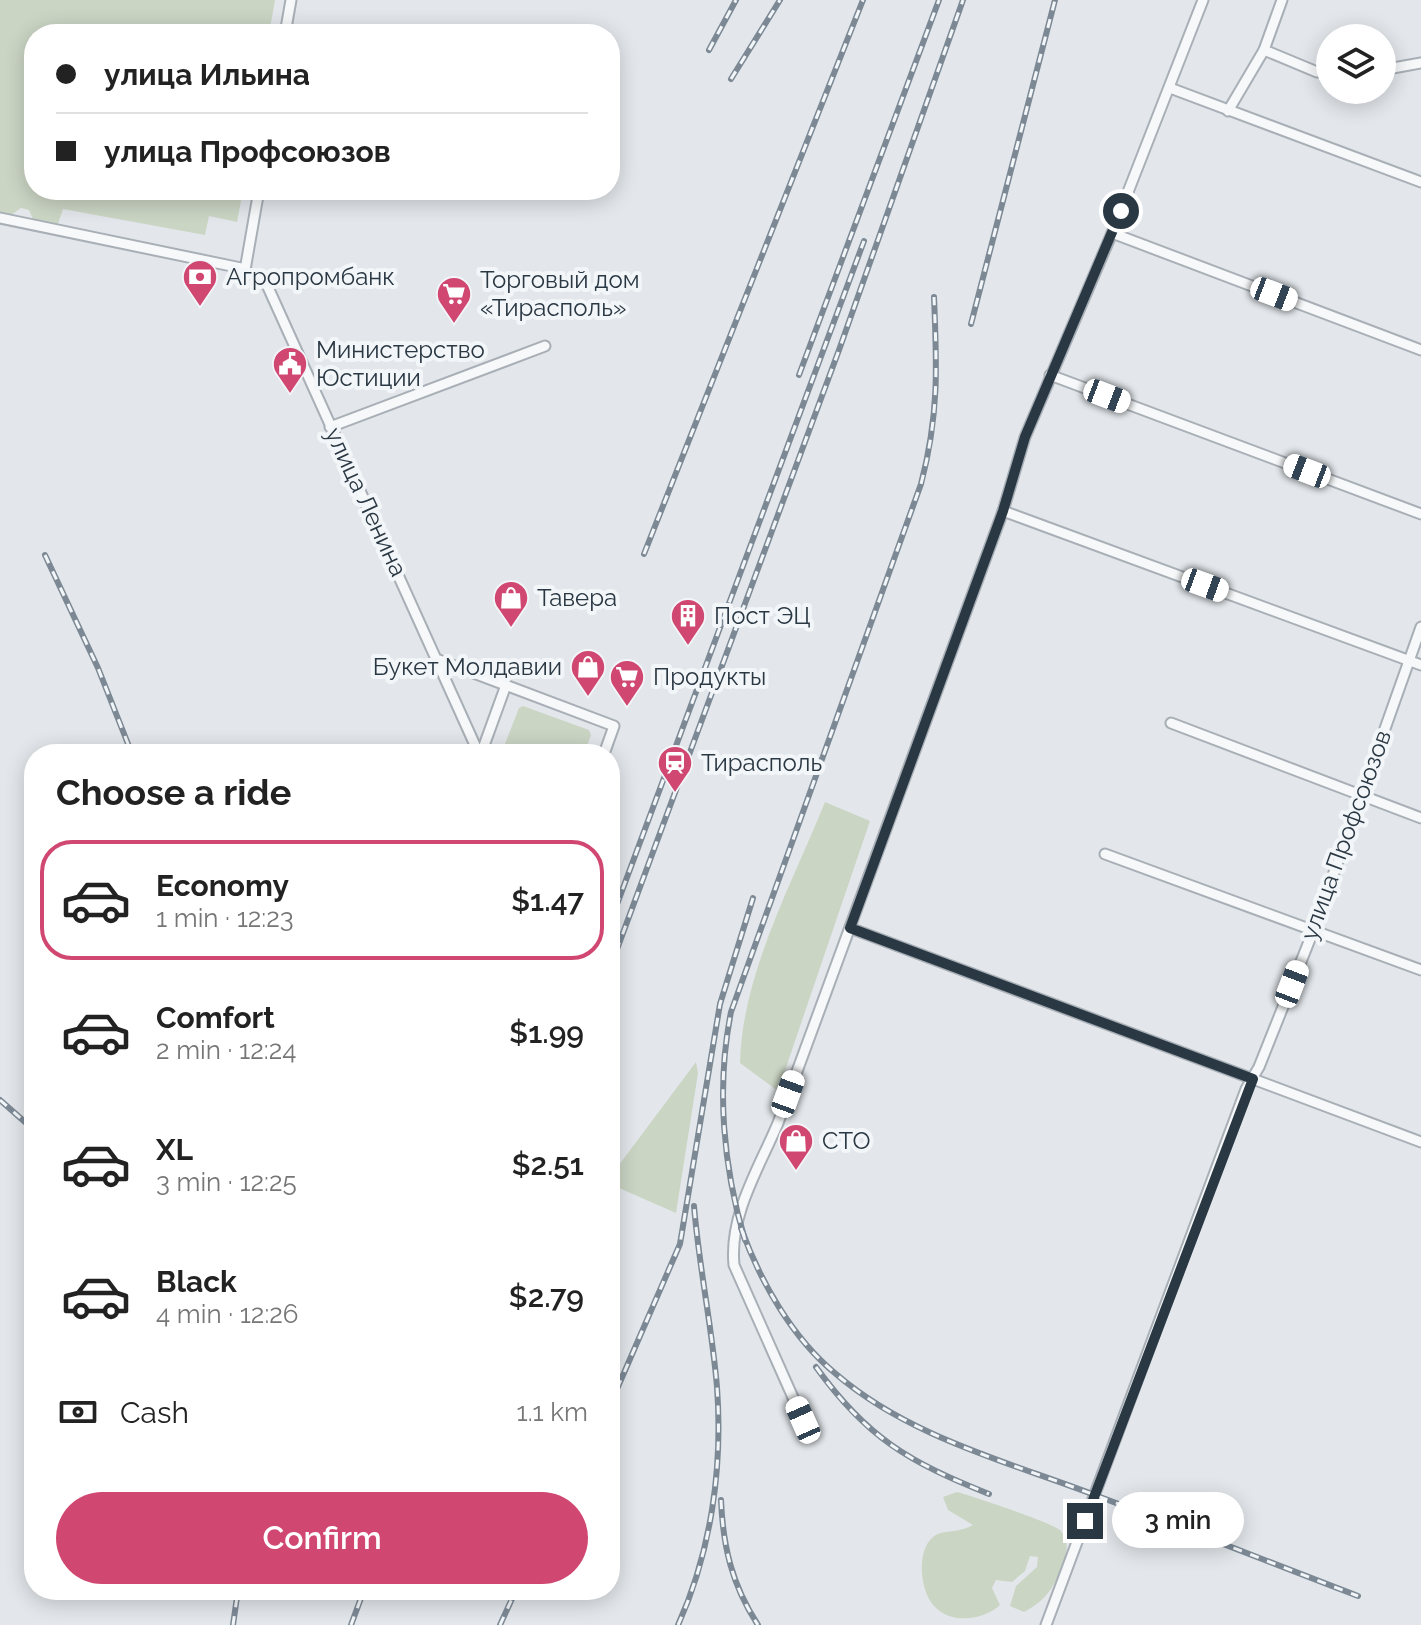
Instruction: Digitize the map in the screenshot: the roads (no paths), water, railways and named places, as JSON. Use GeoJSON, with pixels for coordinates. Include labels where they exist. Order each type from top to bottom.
{"type":"FeatureCollection","features":[{"type":"Feature","properties":{"kind":"street"},"geometry":{"type":"LineString","coordinates":[[287,24],[291,0]]}},
{"type":"Feature","properties":{"kind":"street"},"geometry":{"type":"LineString","coordinates":[[803,1420],[734,1265],[732,1246],[737,1218],[778,1123],[850,928],[1003,511],[1025,437],[1112,233],[1203,0]]}},
{"type":"Feature","properties":{"kind":"street"},"geometry":{"type":"LineString","coordinates":[[1228,111],[1264,50],[1282,0]]}},
{"type":"Feature","properties":{"kind":"street"},"geometry":{"type":"LineString","coordinates":[[1264,50],[1316,72]]}},
{"type":"Feature","properties":{"kind":"street"},"geometry":{"type":"LineString","coordinates":[[1396,67],[1421,63]]}},
{"type":"Feature","properties":{"kind":"street"},"geometry":{"type":"LineString","coordinates":[[1170,88],[1421,182]]}},
{"type":"Feature","properties":{"kind":"street"},"geometry":{"type":"LineString","coordinates":[[245,270],[257,200]]}},
{"type":"Feature","properties":{"kind":"street","name":"улица Ленина"},"geometry":{"type":"LineString","coordinates":[[0,218],[245,270],[267,285],[275,296],[330,427],[476,744]]}},
{"type":"Feature","properties":{"kind":"street"},"geometry":{"type":"LineString","coordinates":[[1112,233],[1421,350]]}},
{"type":"Feature","properties":{"kind":"street"},"geometry":{"type":"LineString","coordinates":[[330,427],[545,346]]}},
{"type":"Feature","properties":{"kind":"street"},"geometry":{"type":"LineString","coordinates":[[1050,375],[1421,514]]}},
{"type":"Feature","properties":{"kind":"street"},"geometry":{"type":"LineString","coordinates":[[1003,511],[1421,665]]}},
{"type":"Feature","properties":{"kind":"street","name":"улица Профсоюзов"},"geometry":{"type":"LineString","coordinates":[[1046,1625],[1253,1079],[1314,929],[1421,627]]}},
{"type":"Feature","properties":{"kind":"street"},"geometry":{"type":"LineString","coordinates":[[439,660],[614,726],[608,744]]}},
{"type":"Feature","properties":{"kind":"street"},"geometry":{"type":"LineString","coordinates":[[484,744],[506,685]]}},
{"type":"Feature","properties":{"kind":"street"},"geometry":{"type":"LineString","coordinates":[[1171,723],[1421,818]]}},
{"type":"Feature","properties":{"kind":"street"},"geometry":{"type":"LineString","coordinates":[[1105,854],[1421,970]]}},
{"type":"Feature","properties":{"kind":"street"},"geometry":{"type":"LineString","coordinates":[[850,928],[1421,1142]]}},
{"type":"Feature","properties":{"kind":"railway"},"geometry":{"type":"LineString","coordinates":[[709,50],[736,0]]}},
{"type":"Feature","properties":{"kind":"railway"},"geometry":{"type":"LineString","coordinates":[[731,79],[780,0]]}},
{"type":"Feature","properties":{"kind":"railway"},"geometry":{"type":"LineString","coordinates":[[644,554],[863,0]]}},
{"type":"Feature","properties":{"kind":"railway"},"geometry":{"type":"LineString","coordinates":[[799,375],[939,0]]}},
{"type":"Feature","properties":{"kind":"railway"},"geometry":{"type":"LineString","coordinates":[[620,941],[839,350],[963,0]]}},
{"type":"Feature","properties":{"kind":"railway"},"geometry":{"type":"LineString","coordinates":[[971,324],[1055,0]]}},
{"type":"Feature","properties":{"kind":"railway"},"geometry":{"type":"LineString","coordinates":[[620,896],[864,241]]}},
{"type":"Feature","properties":{"kind":"railway"},"geometry":{"type":"LineString","coordinates":[[745,1240],[731,1184],[724,1127],[724,1069],[731,1012],[921,484],[931,436],[935,391],[934,297]]}},
{"type":"Feature","properties":{"kind":"railway"},"geometry":{"type":"LineString","coordinates":[[45,555],[98,668],[128,744]]}},
{"type":"Feature","properties":{"kind":"railway"},"geometry":{"type":"LineString","coordinates":[[620,1382],[680,1244],[720,1004],[753,898]]}},
{"type":"Feature","properties":{"kind":"railway"},"geometry":{"type":"LineString","coordinates":[[0,1100],[24,1121]]}},
{"type":"Feature","properties":{"kind":"railway"},"geometry":{"type":"LineString","coordinates":[[678,1625],[706,1539],[718,1448],[715,1364],[694,1206]]}},
{"type":"Feature","properties":{"kind":"railway"},"geometry":{"type":"LineString","coordinates":[[741,1228],[768,1288],[805,1343],[836,1374],[894,1414],[958,1445],[1358,1596]]}},
{"type":"Feature","properties":{"kind":"railway"},"geometry":{"type":"LineString","coordinates":[[816,1367],[853,1412],[892,1445],[935,1471],[989,1494]]}},
{"type":"Feature","properties":{"kind":"railway"},"geometry":{"type":"LineString","coordinates":[[721,1500],[730,1565],[758,1625]]}},
{"type":"Feature","properties":{"kind":"railway"},"geometry":{"type":"LineString","coordinates":[[233,1625],[237,1600]]}},
{"type":"Feature","properties":{"kind":"railway"},"geometry":{"type":"LineString","coordinates":[[351,1625],[360,1600]]}},
{"type":"Feature","properties":{"kind":"railway"},"geometry":{"type":"LineString","coordinates":[[500,1625],[511,1600]]}},
{"type":"Feature","properties":{"kind":"place","name":"Агропромбанк"},"geometry":{"type":"Point","coordinates":[200,308]}},
{"type":"Feature","properties":{"kind":"place","name":"Торговый дом «Тирасполь»"},"geometry":{"type":"Point","coordinates":[454,325]}},
{"type":"Feature","properties":{"kind":"place","name":"Министерство Юстиции"},"geometry":{"type":"Point","coordinates":[290,395]}},
{"type":"Feature","properties":{"kind":"place","name":"Тавера"},"geometry":{"type":"Point","coordinates":[511,629]}},
{"type":"Feature","properties":{"kind":"place","name":"Пост ЭЦ"},"geometry":{"type":"Point","coordinates":[688,647]}},
{"type":"Feature","properties":{"kind":"place","name":"Букет Молдавии"},"geometry":{"type":"Point","coordinates":[588,698]}},
{"type":"Feature","properties":{"kind":"place","name":"Продукты"},"geometry":{"type":"Point","coordinates":[627,708]}},
{"type":"Feature","properties":{"kind":"place","name":"Тирасполь"},"geometry":{"type":"Point","coordinates":[675,794]}},
{"type":"Feature","properties":{"kind":"place","name":"СТО"},"geometry":{"type":"Point","coordinates":[796,1172]}}]}
